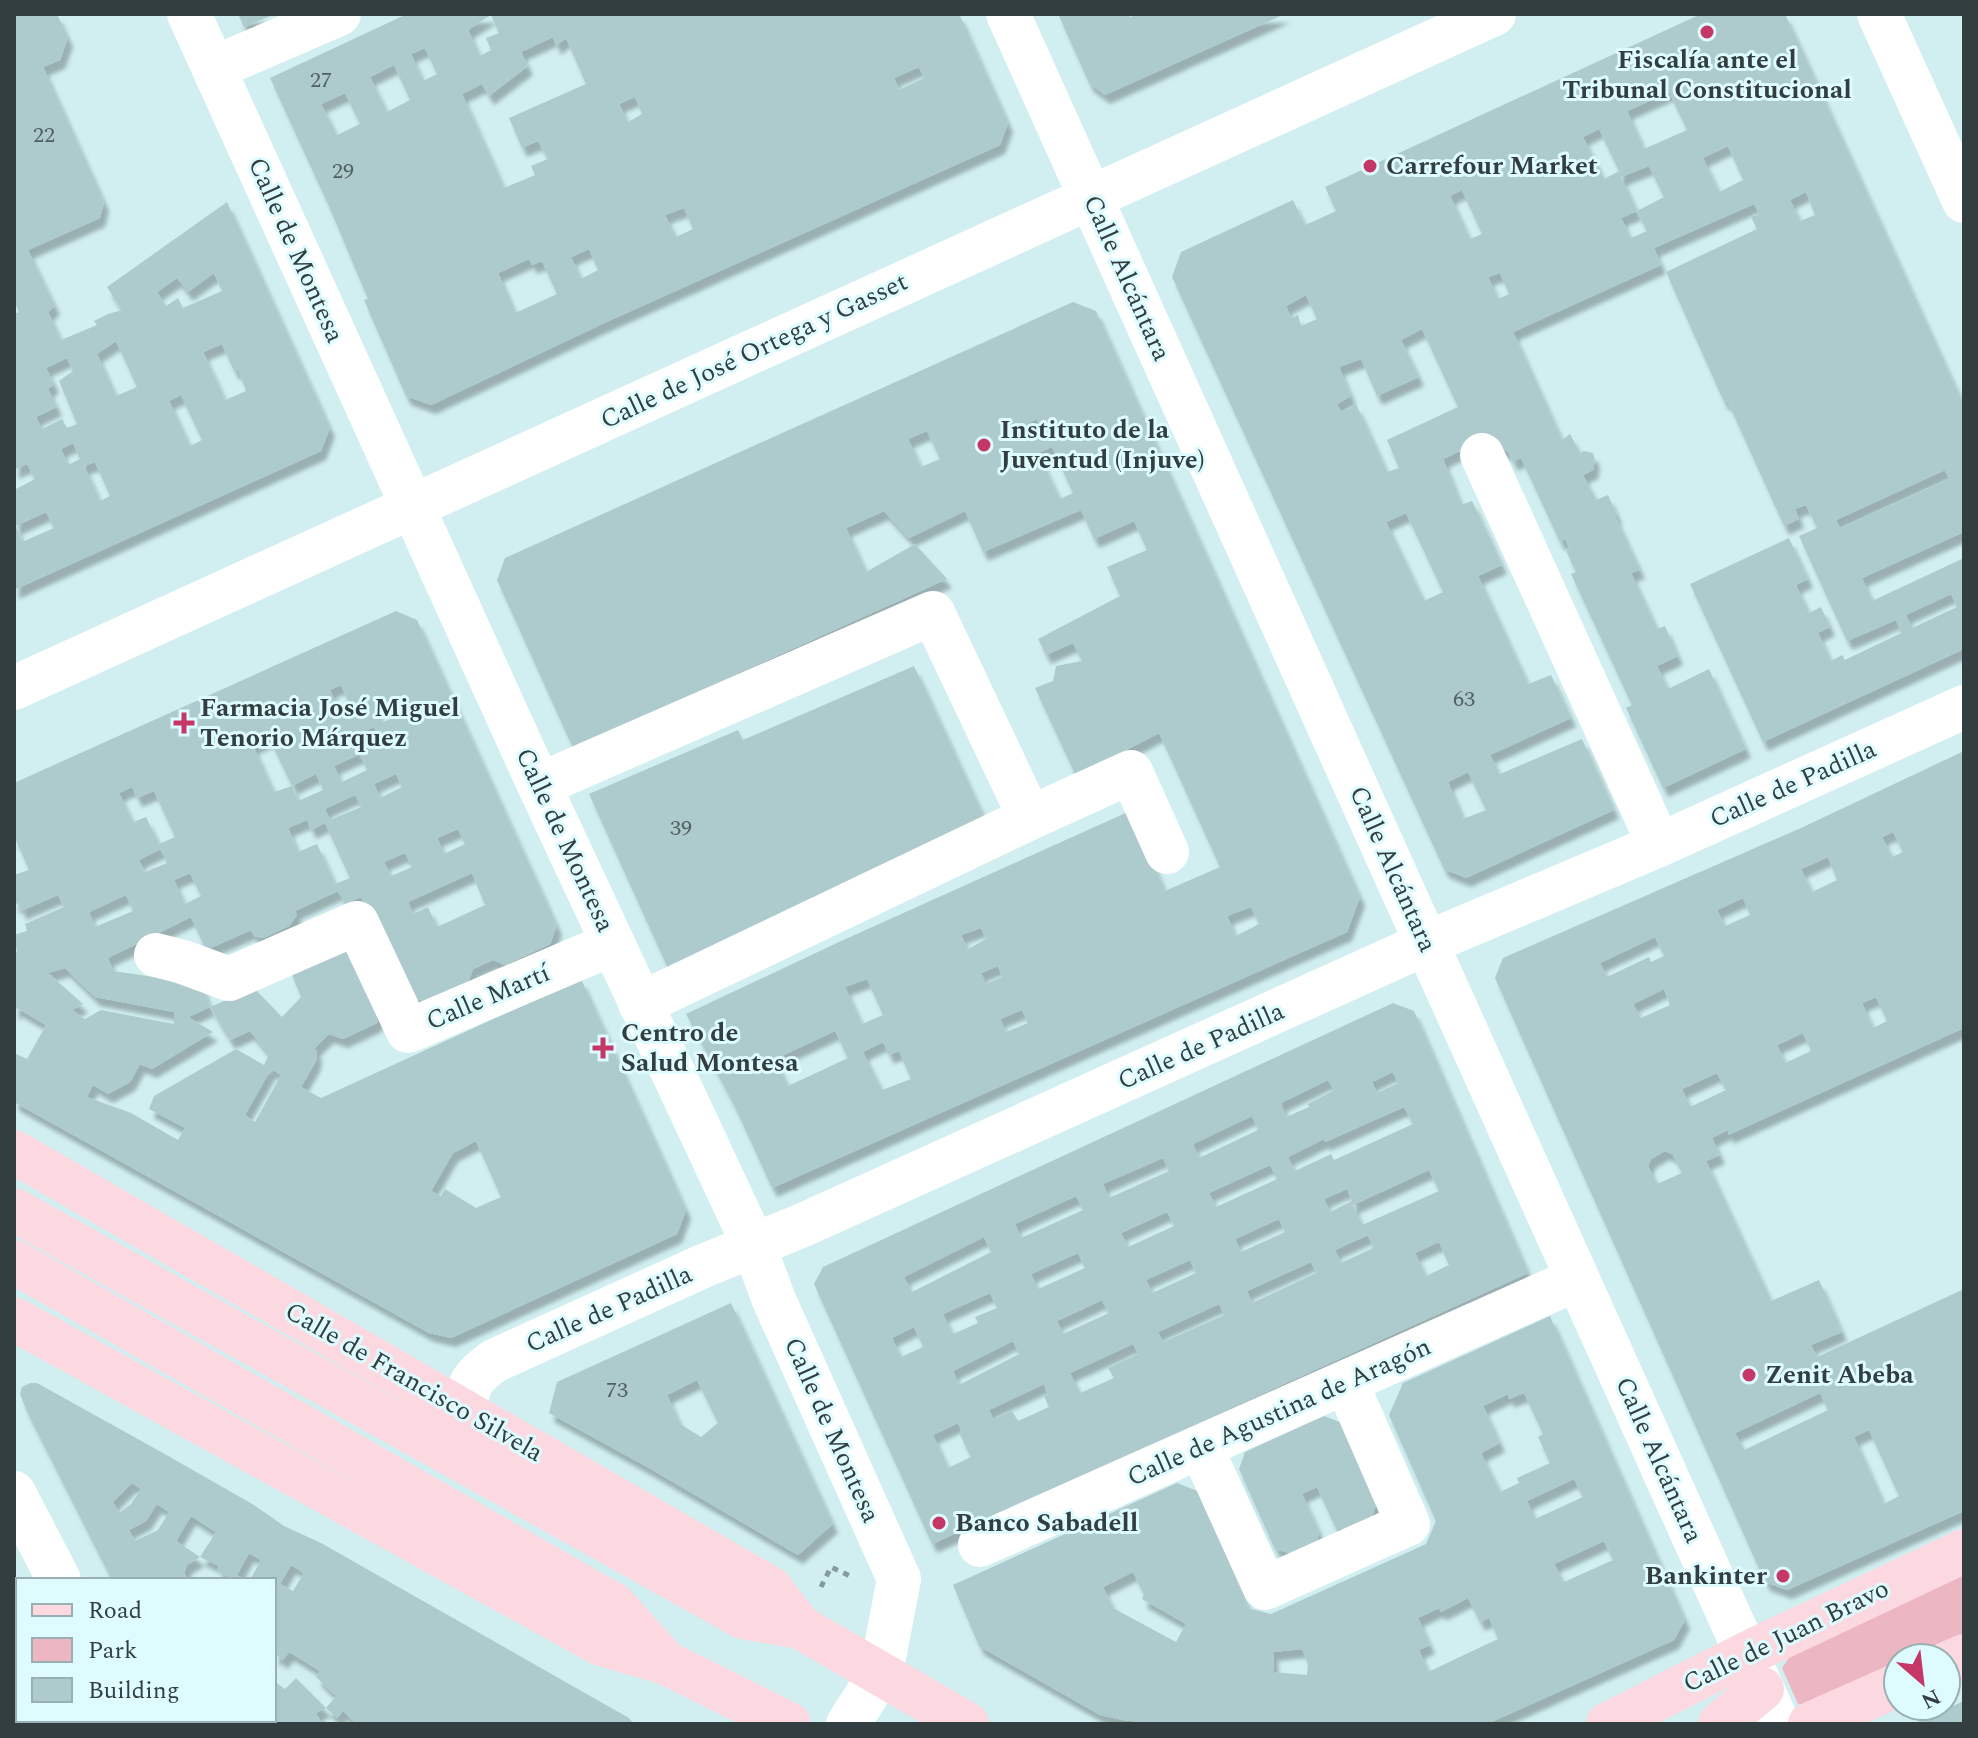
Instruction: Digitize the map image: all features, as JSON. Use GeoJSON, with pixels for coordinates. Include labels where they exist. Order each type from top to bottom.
{"type":"FeatureCollection","features":[{"type":"Feature","properties":{"kind":"main road","name":"Calle de Francisco Silvela"},"geometry":{"type":"LineString","coordinates":[[14,1152],[770,1588],[800,1627]]}},
{"type":"Feature","properties":{"kind":"main road","name":"Calle de Francisco Silvela"},"geometry":{"type":"LineString","coordinates":[[14,1210],[743,1617],[800,1627],[967,1724]]}},
{"type":"Feature","properties":{"kind":"main road"},"geometry":{"type":"LineString","coordinates":[[14,1262],[614,1605],[666,1663]]}},
{"type":"Feature","properties":{"kind":"main road"},"geometry":{"type":"LineString","coordinates":[[14,1319],[601,1644],[666,1663],[789,1724]]}},
{"type":"Feature","properties":{"kind":"main road","name":"Calle de Juan Bravo"},"geometry":{"type":"LineString","coordinates":[[1608,1724],[1762,1689],[1964,1551]]}},
{"type":"Feature","properties":{"kind":"main road"},"geometry":{"type":"LineString","coordinates":[[1720,1724],[1762,1689]]}},
{"type":"Feature","properties":{"kind":"main road"},"geometry":{"type":"LineString","coordinates":[[1810,1724],[1882,1692]]}},
{"type":"Feature","properties":{"kind":"street","name":"Calle de Montesa"},"geometry":{"type":"LineString","coordinates":[[189,14],[539,785],[754,1246],[774,1300],[899,1579],[881,1673]]}},
{"type":"Feature","properties":{"kind":"street"},"geometry":{"type":"LineString","coordinates":[[214,68],[339,14]]}},
{"type":"Feature","properties":{"kind":"street","name":"Calle Alcántara"},"geometry":{"type":"LineString","coordinates":[[1008,14],[1762,1689]]}},
{"type":"Feature","properties":{"kind":"street","name":"Calle de José Ortega y Gasset"},"geometry":{"type":"LineString","coordinates":[[14,688],[1494,14]]}},
{"type":"Feature","properties":{"kind":"street"},"geometry":{"type":"LineString","coordinates":[[1879,14],[1964,201]]}},
{"type":"Feature","properties":{"kind":"street"},"geometry":{"type":"LineString","coordinates":[[1482,455],[1659,845]]}},
{"type":"Feature","properties":{"kind":"street"},"geometry":{"type":"LineString","coordinates":[[539,785],[933,613],[1030,818]]}},
{"type":"Feature","properties":{"kind":"street","name":"Calle de Padilla"},"geometry":{"type":"LineString","coordinates":[[466,1411],[467,1390],[477,1374],[494,1361],[1427,943],[1659,845],[1964,707]]}},
{"type":"Feature","properties":{"kind":"street"},"geometry":{"type":"LineString","coordinates":[[640,1004],[1131,772],[1167,852]]}},
{"type":"Feature","properties":{"kind":"street","name":"Calle Martí"},"geometry":{"type":"LineString","coordinates":[[156,955],[229,979],[357,923],[408,1031],[612,944]]}},
{"type":"Feature","properties":{"kind":"street","name":"Calle de Agustina de Aragón"},"geometry":{"type":"LineString","coordinates":[[980,1545],[1577,1279]]}},
{"type":"Feature","properties":{"kind":"street"},"geometry":{"type":"LineString","coordinates":[[1201,1447],[1265,1588],[1408,1524],[1346,1382]]}},
{"type":"Feature","properties":{"kind":"street"},"geometry":{"type":"LineString","coordinates":[[14,1493],[39,1567]]}},
{"type":"Feature","properties":{"kind":"street"},"geometry":{"type":"LineString","coordinates":[[848,1724],[881,1673]]}},
{"type":"Feature","properties":{"kind":"green space"},"geometry":{"type":"Polygon","coordinates":[[[1964,1575],[1964,1639],[1957,1642],[1882,1642],[1882,1676],[1815,1706],[1798,1704],[1782,1668],[1792,1653],[1964,1575]]]}},
{"type":"Feature","properties":{"kind":"building"},"geometry":{"type":"Polygon","coordinates":[[[14,14],[57,14],[68,38],[60,60],[43,67],[104,202],[100,218],[28,250],[55,306],[48,312],[61,340],[97,325],[94,321],[108,314],[122,310],[107,287],[227,202],[330,428],[321,451],[14,590],[14,490],[35,479],[27,464],[14,470],[14,314],[19,312],[14,300],[14,14]],[[214,273],[188,292],[177,278],[157,292],[166,306],[178,298],[183,308],[222,291],[214,273]],[[116,341],[97,354],[116,396],[137,387],[116,341]],[[222,344],[203,352],[225,400],[246,391],[238,369],[234,371],[222,344]],[[67,358],[46,368],[54,384],[48,389],[57,407],[36,417],[42,429],[62,419],[67,428],[77,424],[59,381],[73,371],[67,358]],[[181,395],[169,401],[190,446],[202,440],[181,395]],[[73,443],[61,449],[68,465],[80,459],[73,443]],[[95,462],[84,466],[100,501],[110,496],[95,462]],[[46,512],[16,526],[22,542],[54,528],[46,512]]]}},
{"type":"Feature","properties":{"kind":"building"},"geometry":{"type":"Polygon","coordinates":[[[238,14],[275,14],[244,27],[238,14]]]}},
{"type":"Feature","properties":{"kind":"building"},"geometry":{"type":"Polygon","coordinates":[[[407,14],[959,14],[1008,123],[1000,145],[602,324],[431,405],[406,396],[364,300],[368,299],[328,204],[270,78],[407,14]],[[491,15],[468,30],[480,56],[491,50],[486,38],[499,33],[491,15]],[[553,37],[521,52],[528,66],[489,96],[482,84],[462,94],[504,188],[535,175],[531,166],[548,159],[538,141],[522,148],[509,118],[586,84],[566,38],[556,46],[553,37]],[[425,48],[411,54],[423,81],[437,74],[425,48]],[[394,65],[370,77],[387,112],[410,100],[394,65]],[[919,67],[894,78],[899,90],[924,78],[919,67]],[[345,93],[321,104],[337,135],[360,124],[345,93]],[[635,97],[619,104],[628,122],[642,114],[635,97]],[[684,208],[665,215],[676,237],[693,229],[684,208]],[[589,249],[571,257],[581,279],[598,270],[589,249]],[[529,259],[498,273],[515,313],[557,294],[542,261],[532,265],[529,259]]]}},
{"type":"Feature","properties":{"kind":"building"},"geometry":{"type":"Polygon","coordinates":[[[1058,14],[1129,14],[1130,17],[1140,14],[1285,14],[1105,95],[1089,83],[1058,14]]]}},
{"type":"Feature","properties":{"kind":"building"},"geometry":{"type":"Polygon","coordinates":[[[1701,14],[1785,14],[1964,406],[1964,532],[1862,578],[1872,601],[1964,558],[1964,649],[1763,742],[1690,584],[1789,538],[1808,579],[1796,585],[1809,613],[1821,607],[1830,627],[1818,633],[1831,661],[1842,655],[1845,660],[1901,633],[1896,620],[1847,641],[1799,536],[1817,528],[1806,505],[1795,509],[1799,519],[1784,526],[1666,272],[1757,229],[1751,217],[1759,214],[1754,204],[1654,248],[1661,265],[1513,332],[1562,440],[1570,434],[1580,453],[1593,453],[1593,470],[1583,475],[1596,500],[1608,495],[1640,570],[1631,573],[1657,629],[1665,626],[1678,656],[1657,666],[1668,689],[1709,669],[1746,749],[1663,788],[1626,708],[1632,705],[1571,574],[1576,572],[1566,551],[1570,550],[1565,539],[1560,542],[1521,458],[1513,462],[1508,452],[1497,446],[1475,444],[1443,459],[1461,505],[1472,501],[1502,565],[1478,576],[1528,684],[1551,675],[1571,718],[1490,755],[1500,774],[1582,739],[1614,810],[1466,878],[1444,869],[1172,277],[1181,252],[1293,200],[1305,225],[1336,211],[1325,187],[1701,14]],[[1669,92],[1627,111],[1644,149],[1687,130],[1669,92]],[[1599,129],[1583,137],[1604,179],[1619,171],[1599,129]],[[1728,146],[1703,158],[1719,192],[1743,180],[1728,146]],[[1649,166],[1621,177],[1637,211],[1664,197],[1649,166]],[[1462,190],[1450,196],[1470,239],[1482,234],[1462,190]],[[1806,192],[1790,200],[1800,221],[1815,215],[1806,192]],[[1637,211],[1621,218],[1631,238],[1647,231],[1637,211]],[[1500,273],[1488,277],[1498,299],[1509,294],[1500,273]],[[1306,295],[1286,306],[1291,318],[1298,315],[1301,326],[1317,319],[1306,295]],[[1422,329],[1401,340],[1419,377],[1377,396],[1361,359],[1339,367],[1351,396],[1337,404],[1341,412],[1356,404],[1387,472],[1399,468],[1387,440],[1458,407],[1422,329]],[[1945,470],[1836,520],[1840,528],[1949,479],[1945,470]],[[1406,513],[1386,522],[1424,601],[1443,592],[1406,513]],[[1951,594],[1906,615],[1912,628],[1957,607],[1951,594]],[[1468,772],[1448,782],[1463,819],[1486,810],[1468,772]]]}},
{"type":"Feature","properties":{"kind":"building"},"geometry":{"type":"Polygon","coordinates":[[[1073,302],[1096,311],[1360,897],[1347,932],[772,1188],[735,1107],[686,1014],[1130,811],[1165,891],[1220,867],[1159,733],[1076,776],[1035,688],[1053,681],[1056,666],[1082,661],[1073,643],[1046,655],[1038,639],[1120,596],[1107,567],[1147,550],[1134,521],[1094,539],[1081,510],[983,552],[965,511],[909,538],[884,511],[846,528],[866,572],[915,544],[947,579],[573,748],[497,580],[505,558],[1073,302]],[[1037,419],[1026,424],[1032,437],[1042,431],[1037,419]],[[927,431],[908,439],[921,467],[940,459],[927,431]],[[1052,447],[1038,453],[1060,499],[1073,493],[1052,447]],[[1251,907],[1227,916],[1236,936],[1259,924],[1251,907]],[[981,928],[961,935],[968,949],[986,939],[981,928]],[[998,966],[981,973],[986,984],[1002,977],[998,966]],[[867,979],[845,987],[862,1024],[883,1015],[867,979]],[[1022,1010],[1000,1019],[1006,1032],[1028,1023],[1022,1010]],[[835,1031],[775,1059],[788,1086],[848,1058],[835,1031]],[[883,1042],[863,1052],[882,1090],[911,1079],[899,1051],[889,1055],[883,1042]]]}},
{"type":"Feature","properties":{"kind":"building"},"geometry":{"type":"Polygon","coordinates":[[[396,611],[417,620],[557,926],[550,944],[505,965],[493,960],[473,969],[469,981],[423,1002],[407,994],[361,897],[345,904],[338,891],[295,911],[297,915],[289,926],[263,938],[254,936],[251,930],[206,950],[191,917],[108,958],[113,971],[201,984],[210,1007],[254,988],[282,1017],[301,997],[290,970],[353,944],[382,1006],[377,1023],[343,1039],[329,1034],[314,1049],[317,1051],[316,1061],[301,1087],[321,1098],[581,979],[686,1210],[677,1234],[451,1338],[429,1333],[14,1102],[14,1053],[27,1059],[46,1025],[17,1008],[14,1013],[14,953],[17,952],[14,935],[27,931],[25,924],[64,907],[58,895],[21,911],[19,903],[14,905],[14,875],[29,870],[14,841],[14,783],[396,611]],[[341,685],[330,690],[343,719],[354,714],[341,685]],[[404,698],[376,709],[383,722],[410,711],[404,698]],[[374,727],[352,737],[358,750],[381,741],[374,727]],[[269,738],[253,746],[274,792],[292,786],[269,738]],[[360,754],[334,766],[342,782],[367,770],[360,754]],[[316,774],[292,786],[298,801],[323,790],[316,774]],[[396,774],[374,784],[380,798],[402,787],[396,774]],[[132,787],[119,793],[133,822],[146,817],[159,844],[175,837],[154,791],[137,798],[132,787]],[[355,795],[325,809],[330,820],[361,807],[355,795]],[[307,820],[288,828],[298,852],[317,844],[335,884],[350,878],[325,823],[311,830],[307,820]],[[458,829],[437,838],[444,854],[465,844],[458,829]],[[161,849],[139,860],[145,872],[167,863],[161,849]],[[405,853],[384,862],[391,876],[412,867],[405,853]],[[190,873],[174,880],[185,904],[201,896],[190,873]],[[472,873],[408,902],[413,914],[428,907],[437,927],[485,905],[472,873]],[[126,895],[89,912],[95,927],[133,911],[126,895]],[[65,968],[48,973],[83,1004],[72,1010],[85,1019],[101,1010],[174,1024],[174,1012],[95,997],[65,968]],[[210,1007],[188,1017],[213,1032],[152,1069],[140,1064],[130,1082],[108,1094],[93,1085],[87,1097],[131,1113],[178,1140],[185,1128],[149,1109],[154,1096],[236,1049],[264,1065],[269,1054],[250,1031],[230,1040],[210,1007]],[[271,1069],[245,1115],[255,1122],[281,1075],[271,1069]],[[476,1141],[453,1153],[431,1191],[441,1196],[445,1189],[476,1208],[501,1197],[476,1141]]]}},
{"type":"Feature","properties":{"kind":"building"},"geometry":{"type":"Polygon","coordinates":[[[914,666],[984,817],[812,897],[818,908],[671,975],[589,794],[738,730],[743,740],[914,666]]]}},
{"type":"Feature","properties":{"kind":"building"},"geometry":{"type":"Polygon","coordinates":[[[1964,751],[1964,1028],[1728,1135],[1728,1130],[1712,1138],[1720,1155],[1706,1161],[1771,1301],[1819,1280],[1842,1332],[1811,1345],[1817,1357],[1964,1289],[1964,1511],[1787,1590],[1765,1582],[1495,978],[1503,958],[1801,828],[1964,751]],[[1893,832],[1882,837],[1892,857],[1903,852],[1893,832]],[[1828,857],[1801,869],[1812,892],[1837,880],[1828,857]],[[1743,898],[1717,910],[1725,926],[1750,915],[1743,898]],[[1655,937],[1600,963],[1607,977],[1649,957],[1651,962],[1664,956],[1655,937]],[[1664,989],[1633,1004],[1641,1018],[1670,1005],[1664,989]],[[1876,997],[1862,1003],[1873,1028],[1887,1021],[1876,997]],[[1803,1033],[1777,1045],[1785,1063],[1811,1051],[1803,1033]],[[1717,1073],[1682,1089],[1690,1107],[1726,1090],[1717,1073]],[[1665,1151],[1651,1159],[1648,1166],[1657,1184],[1682,1173],[1673,1155],[1665,1151]],[[1820,1393],[1735,1433],[1744,1450],[1828,1410],[1820,1393]],[[1869,1430],[1854,1437],[1884,1504],[1899,1496],[1869,1430]]]}},
{"type":"Feature","properties":{"kind":"building"},"geometry":{"type":"Polygon","coordinates":[[[1393,1003],[1414,1011],[1528,1273],[932,1544],[814,1284],[823,1267],[1393,1003]],[[1393,1072],[1372,1082],[1377,1093],[1398,1083],[1393,1072]],[[1328,1080],[1281,1103],[1286,1117],[1309,1107],[1308,1104],[1334,1090],[1328,1080]],[[1404,1107],[1288,1157],[1295,1171],[1331,1154],[1334,1160],[1413,1124],[1404,1107]],[[1252,1116],[1193,1144],[1199,1158],[1258,1130],[1252,1116]],[[1163,1158],[1103,1184],[1109,1198],[1169,1171],[1163,1158]],[[1270,1165],[1209,1193],[1216,1207],[1277,1179],[1270,1165]],[[1429,1170],[1353,1205],[1362,1225],[1439,1191],[1429,1170]],[[1347,1189],[1324,1199],[1330,1212],[1352,1201],[1347,1189]],[[1076,1196],[1015,1224],[1021,1238],[1083,1210],[1076,1196]],[[1167,1212],[1121,1233],[1128,1247],[1174,1226],[1167,1212]],[[1279,1219],[1235,1239],[1241,1252],[1285,1232],[1279,1219]],[[1368,1235],[1335,1250],[1341,1263],[1373,1248],[1368,1235]],[[984,1237],[904,1277],[912,1292],[991,1252],[984,1237]],[[1439,1242],[1415,1253],[1426,1276],[1449,1265],[1439,1242]],[[1078,1253],[1031,1274],[1038,1289],[1085,1268],[1078,1253]],[[1190,1260],[1146,1280],[1152,1293],[1196,1273],[1190,1260]],[[1311,1262],[1247,1291],[1252,1303],[1316,1273],[1311,1262]],[[990,1293],[943,1314],[953,1334],[978,1323],[975,1317],[997,1308],[990,1293]],[[1102,1300],[1057,1321],[1063,1334],[1109,1313],[1102,1300]],[[1219,1304],[1158,1332],[1163,1342],[1224,1315],[1219,1304]],[[914,1327],[892,1338],[901,1357],[923,1347],[914,1327]],[[1013,1341],[953,1371],[959,1385],[1019,1354],[1013,1341]],[[1133,1344],[1070,1373],[1080,1393],[1114,1378],[1108,1368],[1138,1354],[1133,1344]],[[1044,1384],[989,1410],[993,1419],[1012,1411],[1018,1421],[1049,1407],[1044,1396],[1048,1395],[1044,1384]],[[958,1423],[933,1435],[948,1468],[971,1457],[960,1435],[958,1423]]]}},
{"type":"Feature","properties":{"kind":"building"},"geometry":{"type":"Polygon","coordinates":[[[731,1303],[833,1524],[798,1555],[549,1413],[557,1382],[731,1303]],[[697,1380],[667,1395],[680,1424],[701,1437],[718,1423],[697,1380]]]}},
{"type":"Feature","properties":{"kind":"building"},"geometry":{"type":"Polygon","coordinates":[[[1550,1316],[1685,1620],[1674,1640],[1487,1724],[1159,1724],[1123,1720],[1100,1715],[979,1646],[953,1585],[1177,1483],[1200,1492],[1248,1608],[1271,1614],[1426,1544],[1436,1521],[1389,1415],[1403,1383],[1550,1316]],[[1524,1393],[1509,1399],[1508,1394],[1483,1406],[1500,1443],[1481,1453],[1500,1492],[1519,1483],[1517,1478],[1550,1463],[1538,1437],[1543,1434],[1524,1393]],[[1574,1479],[1527,1501],[1535,1519],[1583,1497],[1574,1479]],[[1604,1541],[1554,1564],[1564,1582],[1613,1560],[1604,1541]],[[1133,1572],[1103,1587],[1113,1608],[1176,1642],[1186,1624],[1142,1599],[1144,1595],[1133,1572]],[[1468,1598],[1441,1612],[1439,1608],[1418,1618],[1430,1645],[1419,1650],[1428,1672],[1498,1639],[1489,1618],[1480,1622],[1468,1598]],[[1302,1649],[1273,1652],[1274,1672],[1307,1675],[1308,1664],[1302,1649]]]}},
{"type":"Feature","properties":{"kind":"building"},"geometry":{"type":"Polygon","coordinates":[[[37,1383],[254,1505],[284,1526],[321,1543],[629,1718],[634,1724],[357,1724],[343,1711],[337,1718],[326,1708],[336,1696],[316,1677],[320,1671],[289,1652],[283,1660],[276,1656],[276,1578],[251,1578],[261,1560],[249,1553],[237,1575],[243,1578],[230,1578],[217,1571],[219,1566],[200,1557],[187,1565],[184,1573],[187,1578],[111,1578],[20,1394],[22,1387],[37,1383]],[[132,1483],[113,1502],[119,1513],[131,1504],[141,1489],[132,1483]],[[157,1504],[146,1521],[129,1530],[135,1541],[158,1530],[169,1512],[157,1504]],[[191,1516],[176,1541],[200,1557],[216,1532],[191,1516]],[[291,1565],[280,1584],[293,1591],[304,1573],[291,1565]]]}},
{"type":"Feature","properties":{"kind":"building"},"geometry":{"type":"Polygon","coordinates":[[[1324,1416],[1342,1423],[1377,1502],[1371,1519],[1347,1531],[1335,1527],[1317,1487],[1302,1494],[1319,1532],[1316,1544],[1292,1554],[1275,1549],[1239,1469],[1245,1452],[1324,1416]]]}},
{"type":"Feature","properties":{"kind":"building"},"geometry":{"type":"Polygon","coordinates":[[[14,1615],[16,1615],[16,1716],[14,1615]]]}},
{"type":"Feature","properties":{"kind":"building"},"geometry":{"type":"Polygon","coordinates":[[[296,1678],[326,1708],[316,1713],[322,1724],[181,1722],[276,1722],[276,1682],[285,1689],[296,1678]]]}},
{"type":"Feature","properties":{"kind":"building"},"geometry":{"type":"Polygon","coordinates":[[[1962,1702],[1964,1724],[1913,1724],[1962,1722],[1962,1702]]]}},
{"type":"Feature","properties":{"kind":"building"},"geometry":{"type":"Polygon","coordinates":[[[20,1722],[80,1724],[22,1724],[20,1722]]]}},
{"type":"Feature","properties":{"kind":"place","name":"Fiscalía ante el Tribunal Constitucional"},"geometry":{"type":"Point","coordinates":[1707,32]}},
{"type":"Feature","properties":{"kind":"place","name":"Carrefour Market"},"geometry":{"type":"Point","coordinates":[1370,166]}},
{"type":"Feature","properties":{"kind":"place","name":"Instituto de la Juventud (Injuve)"},"geometry":{"type":"Point","coordinates":[984,445]}},
{"type":"Feature","properties":{"kind":"place","name":"Farmacia José Miguel Tenorio Márquez"},"geometry":{"type":"Point","coordinates":[184,723]}},
{"type":"Feature","properties":{"kind":"place","name":"Centro de Salud Montesa"},"geometry":{"type":"Point","coordinates":[603,1048]}},
{"type":"Feature","properties":{"kind":"place","name":"Zenit Abeba"},"geometry":{"type":"Point","coordinates":[1749,1375]}},
{"type":"Feature","properties":{"kind":"place","name":"Banco Sabadell"},"geometry":{"type":"Point","coordinates":[939,1523]}},
{"type":"Feature","properties":{"kind":"place","name":"Bankinter"},"geometry":{"type":"Point","coordinates":[1783,1576]}}]}
